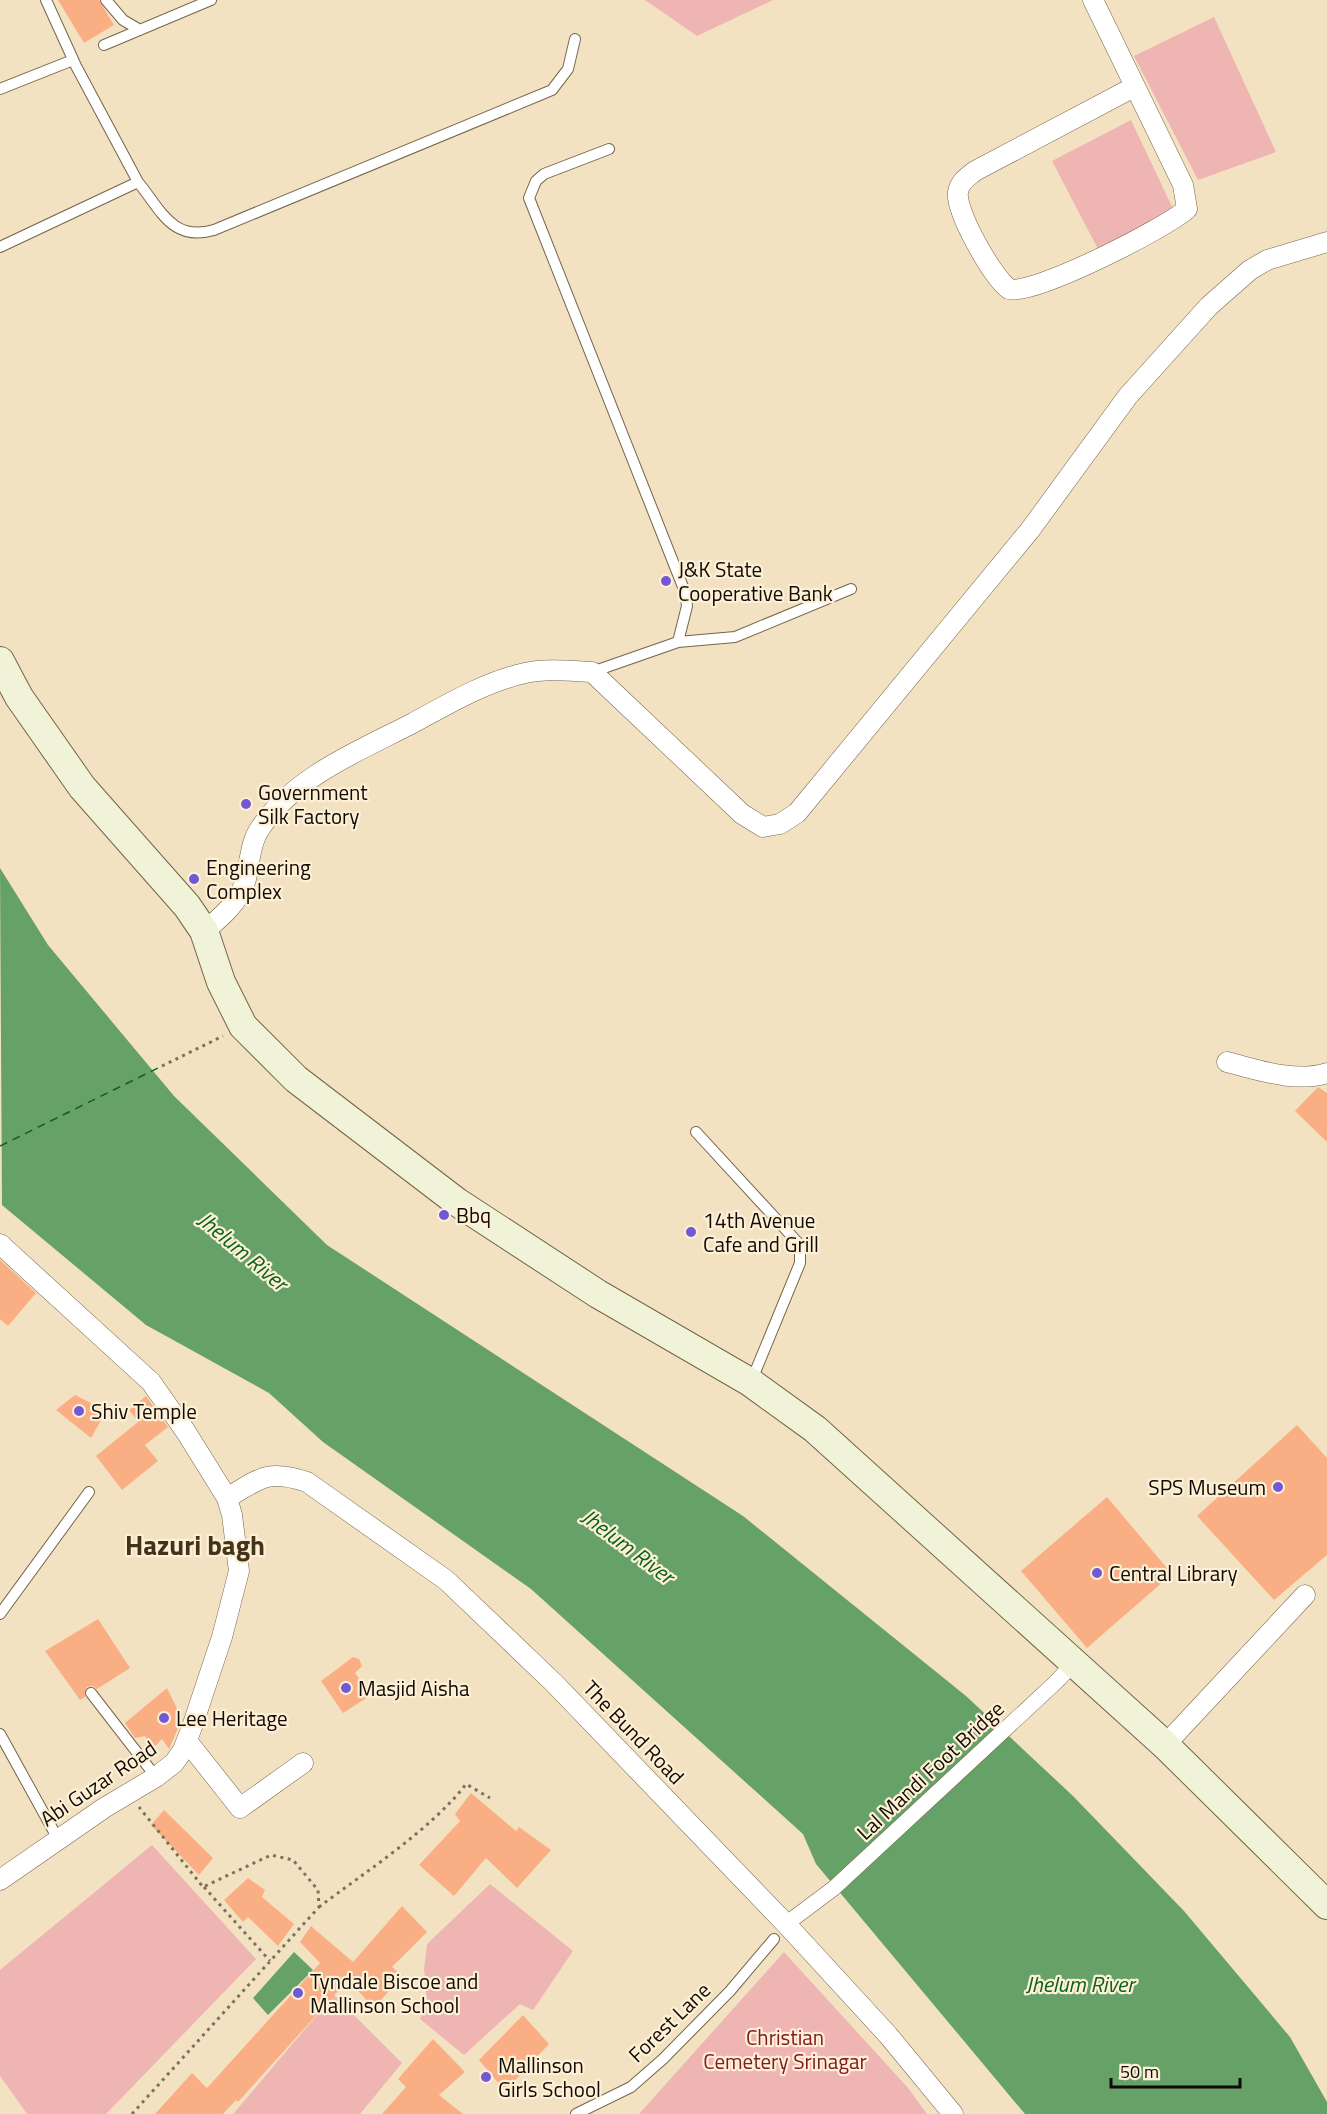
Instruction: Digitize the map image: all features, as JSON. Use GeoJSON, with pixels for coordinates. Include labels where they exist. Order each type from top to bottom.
{"type":"FeatureCollection","features":[{"type":"Feature","properties":{"kind":"main road"},"geometry":{"type":"LineString","coordinates":[[0,662],[19,697],[82,788],[187,906],[204,931],[221,982],[243,1026],[296,1079],[457,1202],[598,1294],[750,1382],[815,1429],[1165,1745],[1327,1906]]}},
{"type":"Feature","properties":{"kind":"street"},"geometry":{"type":"LineString","coordinates":[[1093,0],[1183,184],[1187,209],[1168,225],[1046,282],[1019,291],[1009,289],[996,275],[960,208],[958,193],[962,181],[975,171],[1134,87]]}},
{"type":"Feature","properties":{"kind":"street"},"geometry":{"type":"LineString","coordinates":[[204,931],[222,917],[237,899],[245,881],[259,829],[274,809],[311,780],[462,697],[497,682],[546,670],[592,672],[742,814],[763,827],[780,824],[797,813],[916,672],[1030,530],[1128,396],[1209,306],[1250,270],[1267,260],[1327,242]]}},
{"type":"Feature","properties":{"kind":"street"},"geometry":{"type":"LineString","coordinates":[[1227,1062],[1281,1076],[1316,1077],[1327,1073]]}},
{"type":"Feature","properties":{"kind":"street","name":"Abi Guzar Road"},"geometry":{"type":"LineString","coordinates":[[0,1244],[151,1382],[186,1432],[227,1498],[232,1515],[239,1571],[222,1636],[187,1741],[174,1763],[0,1880]]}},
{"type":"Feature","properties":{"kind":"street","name":"The Bund Road"},"geometry":{"type":"LineString","coordinates":[[227,1498],[260,1479],[281,1473],[307,1482],[446,1580],[554,1683],[780,1931],[910,2061],[953,2114]]}},
{"type":"Feature","properties":{"kind":"street"},"geometry":{"type":"LineString","coordinates":[[1165,1745],[1305,1595]]}},
{"type":"Feature","properties":{"kind":"street","name":"Lal Mandi Foot Bridge"},"geometry":{"type":"LineString","coordinates":[[780,1931],[834,1888],[1075,1662]]}},
{"type":"Feature","properties":{"kind":"street"},"geometry":{"type":"LineString","coordinates":[[187,1741],[240,1808],[303,1763]]}},
{"type":"Feature","properties":{"kind":"lane"},"geometry":{"type":"LineString","coordinates":[[46,0],[73,60],[138,182],[168,221],[177,228],[196,234],[214,230],[552,90],[568,69],[575,39]]}},
{"type":"Feature","properties":{"kind":"lane"},"geometry":{"type":"LineString","coordinates":[[106,0],[123,20],[140,30]]}},
{"type":"Feature","properties":{"kind":"lane"},"geometry":{"type":"LineString","coordinates":[[104,45],[211,0]]}},
{"type":"Feature","properties":{"kind":"lane"},"geometry":{"type":"LineString","coordinates":[[0,89],[73,60]]}},
{"type":"Feature","properties":{"kind":"lane"},"geometry":{"type":"LineString","coordinates":[[609,149],[544,174],[536,181],[529,198],[685,592],[687,606],[678,642]]}},
{"type":"Feature","properties":{"kind":"lane"},"geometry":{"type":"LineString","coordinates":[[0,248],[138,182]]}},
{"type":"Feature","properties":{"kind":"lane"},"geometry":{"type":"LineString","coordinates":[[592,672],[678,642],[735,637],[851,589]]}},
{"type":"Feature","properties":{"kind":"lane"},"geometry":{"type":"LineString","coordinates":[[696,1131],[800,1245],[800,1263],[750,1382]]}},
{"type":"Feature","properties":{"kind":"lane"},"geometry":{"type":"LineString","coordinates":[[0,1614],[89,1492]]}},
{"type":"Feature","properties":{"kind":"lane"},"geometry":{"type":"LineString","coordinates":[[91,1693],[156,1777]]}},
{"type":"Feature","properties":{"kind":"lane"},"geometry":{"type":"LineString","coordinates":[[0,1734],[58,1839]]}},
{"type":"Feature","properties":{"kind":"lane","name":"Forest Lane"},"geometry":{"type":"LineString","coordinates":[[576,2114],[631,2086],[663,2059],[730,1991],[780,1931]]}},
{"type":"Feature","properties":{"kind":"path"},"geometry":{"type":"LineString","coordinates":[[162,1066],[243,1026]]}},
{"type":"Feature","properties":{"kind":"path"},"geometry":{"type":"LineString","coordinates":[[132,2114],[319,1907],[395,1850],[456,1797],[466,1784],[490,1798]]}},
{"type":"Feature","properties":{"kind":"path"},"geometry":{"type":"LineString","coordinates":[[128,1794],[204,1887],[270,1961]]}},
{"type":"Feature","properties":{"kind":"path"},"geometry":{"type":"LineString","coordinates":[[204,1887],[271,1855],[293,1860],[318,1890],[319,1907]]}},
{"type":"Feature","properties":{"kind":"green space"},"geometry":{"type":"Polygon","coordinates":[[[645,0],[773,0],[697,36],[645,0]]]}},
{"type":"Feature","properties":{"kind":"green space"},"geometry":{"type":"Polygon","coordinates":[[[1214,17],[1276,152],[1198,180],[1134,56],[1214,17]]]}},
{"type":"Feature","properties":{"kind":"green space"},"geometry":{"type":"Polygon","coordinates":[[[1131,120],[1175,213],[1100,253],[1052,161],[1131,120]]]}},
{"type":"Feature","properties":{"kind":"green space"},"geometry":{"type":"Polygon","coordinates":[[[152,1845],[256,1959],[106,2114],[27,2114],[0,2076],[0,1970],[152,1845]]]}},
{"type":"Feature","properties":{"kind":"green space"},"geometry":{"type":"Polygon","coordinates":[[[490,1884],[573,1951],[533,2010],[520,2004],[464,2055],[420,2019],[427,2001],[424,1969],[427,1944],[490,1884]]]}},
{"type":"Feature","properties":{"kind":"green space","name":"Christian Cemetery Srinagar"},"geometry":{"type":"Polygon","coordinates":[[[784,1952],[909,2089],[927,2114],[639,2114],[784,1952]]]}},
{"type":"Feature","properties":{"kind":"green space"},"geometry":{"type":"Polygon","coordinates":[[[334,1995],[402,2063],[360,2114],[233,2114],[334,1995]]]}},
{"type":"Feature","properties":{"kind":"water","name":"Jhelum River"},"geometry":{"type":"Polygon","coordinates":[[[0,868],[48,945],[174,1096],[327,1245],[743,1516],[966,1696],[1073,1796],[1184,1911],[1290,2037],[1327,2102],[1327,2114],[1025,2114],[816,1864],[803,1834],[531,1589],[323,1442],[269,1393],[146,1325],[2,1205],[0,868]]]}},
{"type":"Feature","properties":{"kind":"water"},"geometry":{"type":"Polygon","coordinates":[[[294,1952],[313,1970],[268,2015],[253,1998],[294,1952]]]}},
{"type":"Feature","properties":{"kind":"building"},"geometry":{"type":"Polygon","coordinates":[[[58,0],[99,0],[114,25],[84,43],[58,0]]]}},
{"type":"Feature","properties":{"kind":"building"},"geometry":{"type":"Polygon","coordinates":[[[1318,1087],[1327,1093],[1327,1142],[1295,1111],[1318,1087]]]}},
{"type":"Feature","properties":{"kind":"building"},"geometry":{"type":"Polygon","coordinates":[[[0,1260],[36,1293],[8,1326],[0,1319],[0,1260]]]}},
{"type":"Feature","properties":{"kind":"building","name":"Shiv Temple"},"geometry":{"type":"Polygon","coordinates":[[[75,1395],[95,1405],[104,1415],[91,1438],[56,1410],[75,1395]]]}},
{"type":"Feature","properties":{"kind":"building"},"geometry":{"type":"Polygon","coordinates":[[[146,1396],[168,1427],[145,1445],[158,1461],[122,1490],[96,1456],[138,1422],[129,1410],[146,1396]]]}},
{"type":"Feature","properties":{"kind":"building","name":"SPS Museum"},"geometry":{"type":"Polygon","coordinates":[[[1297,1425],[1327,1458],[1327,1555],[1274,1600],[1197,1516],[1297,1425]]]}},
{"type":"Feature","properties":{"kind":"building","name":"Central Library"},"geometry":{"type":"Polygon","coordinates":[[[1107,1497],[1172,1574],[1087,1648],[1021,1571],[1107,1497]]]}},
{"type":"Feature","properties":{"kind":"building"},"geometry":{"type":"Polygon","coordinates":[[[98,1619],[130,1668],[97,1689],[93,1686],[87,1687],[85,1697],[80,1700],[45,1651],[98,1619]]]}},
{"type":"Feature","properties":{"kind":"building","name":"Masjid Aisha"},"geometry":{"type":"Polygon","coordinates":[[[353,1657],[359,1659],[362,1666],[355,1673],[371,1695],[343,1713],[321,1681],[353,1657]]]}},
{"type":"Feature","properties":{"kind":"building","name":"Lee Heritage"},"geometry":{"type":"Polygon","coordinates":[[[167,1688],[182,1719],[169,1749],[162,1739],[152,1749],[145,1736],[135,1738],[125,1723],[167,1688]]]}},
{"type":"Feature","properties":{"kind":"building"},"geometry":{"type":"Polygon","coordinates":[[[471,1793],[516,1831],[519,1827],[551,1850],[517,1888],[486,1858],[454,1896],[419,1865],[460,1821],[455,1814],[471,1793]]]}},
{"type":"Feature","properties":{"kind":"building"},"geometry":{"type":"Polygon","coordinates":[[[164,1810],[213,1858],[199,1875],[151,1825],[164,1810]]]}},
{"type":"Feature","properties":{"kind":"building"},"geometry":{"type":"Polygon","coordinates":[[[248,1878],[265,1890],[262,1897],[294,1924],[278,1946],[248,1917],[243,1922],[224,1900],[248,1878]]]}},
{"type":"Feature","properties":{"kind":"building"},"geometry":{"type":"Polygon","coordinates":[[[402,1906],[427,1932],[392,1967],[402,1976],[374,2008],[348,1980],[238,2102],[236,2100],[223,2114],[155,2114],[192,2073],[207,2088],[320,1963],[300,1942],[311,1926],[353,1962],[402,1906]]]}},
{"type":"Feature","properties":{"kind":"building"},"geometry":{"type":"Polygon","coordinates":[[[523,2015],[549,2044],[505,2091],[479,2060],[523,2015]]]}},
{"type":"Feature","properties":{"kind":"building"},"geometry":{"type":"Polygon","coordinates":[[[433,2039],[465,2072],[439,2095],[463,2114],[382,2114],[406,2087],[398,2079],[433,2039]]]}},
{"type":"Feature","properties":{"kind":"ferry route"},"geometry":{"type":"LineString","coordinates":[[0,1146],[162,1066]]}},
{"type":"Feature","properties":{"kind":"place","name":"J&K State Cooperative Bank"},"geometry":{"type":"Point","coordinates":[666,581]}},
{"type":"Feature","properties":{"kind":"place","name":"Government Silk Factory"},"geometry":{"type":"Point","coordinates":[246,804]}},
{"type":"Feature","properties":{"kind":"place","name":"Engineering Complex"},"geometry":{"type":"Point","coordinates":[194,879]}},
{"type":"Feature","properties":{"kind":"place","name":"Bbq"},"geometry":{"type":"Point","coordinates":[444,1215]}},
{"type":"Feature","properties":{"kind":"place","name":"14th Avenue Cafe and Grill"},"geometry":{"type":"Point","coordinates":[691,1232]}},
{"type":"Feature","properties":{"kind":"place","name":"Shiv Temple"},"geometry":{"type":"Point","coordinates":[79,1411]}},
{"type":"Feature","properties":{"kind":"place","name":"SPS Museum"},"geometry":{"type":"Point","coordinates":[1278,1487]}},
{"type":"Feature","properties":{"kind":"place","name":"Central Library"},"geometry":{"type":"Point","coordinates":[1097,1573]}},
{"type":"Feature","properties":{"kind":"place","name":"Masjid Aisha"},"geometry":{"type":"Point","coordinates":[346,1688]}},
{"type":"Feature","properties":{"kind":"place","name":"Lee Heritage"},"geometry":{"type":"Point","coordinates":[164,1718]}},
{"type":"Feature","properties":{"kind":"place","name":"Tyndale Biscoe and Mallinson School"},"geometry":{"type":"Point","coordinates":[298,1993]}},
{"type":"Feature","properties":{"kind":"place","name":"Mallinson Girls School"},"geometry":{"type":"Point","coordinates":[486,2077]}},
{"type":"Feature","properties":{"kind":"district","name":"Hazuri bagh"},"geometry":{"type":"Point","coordinates":[195,1544]}}]}
